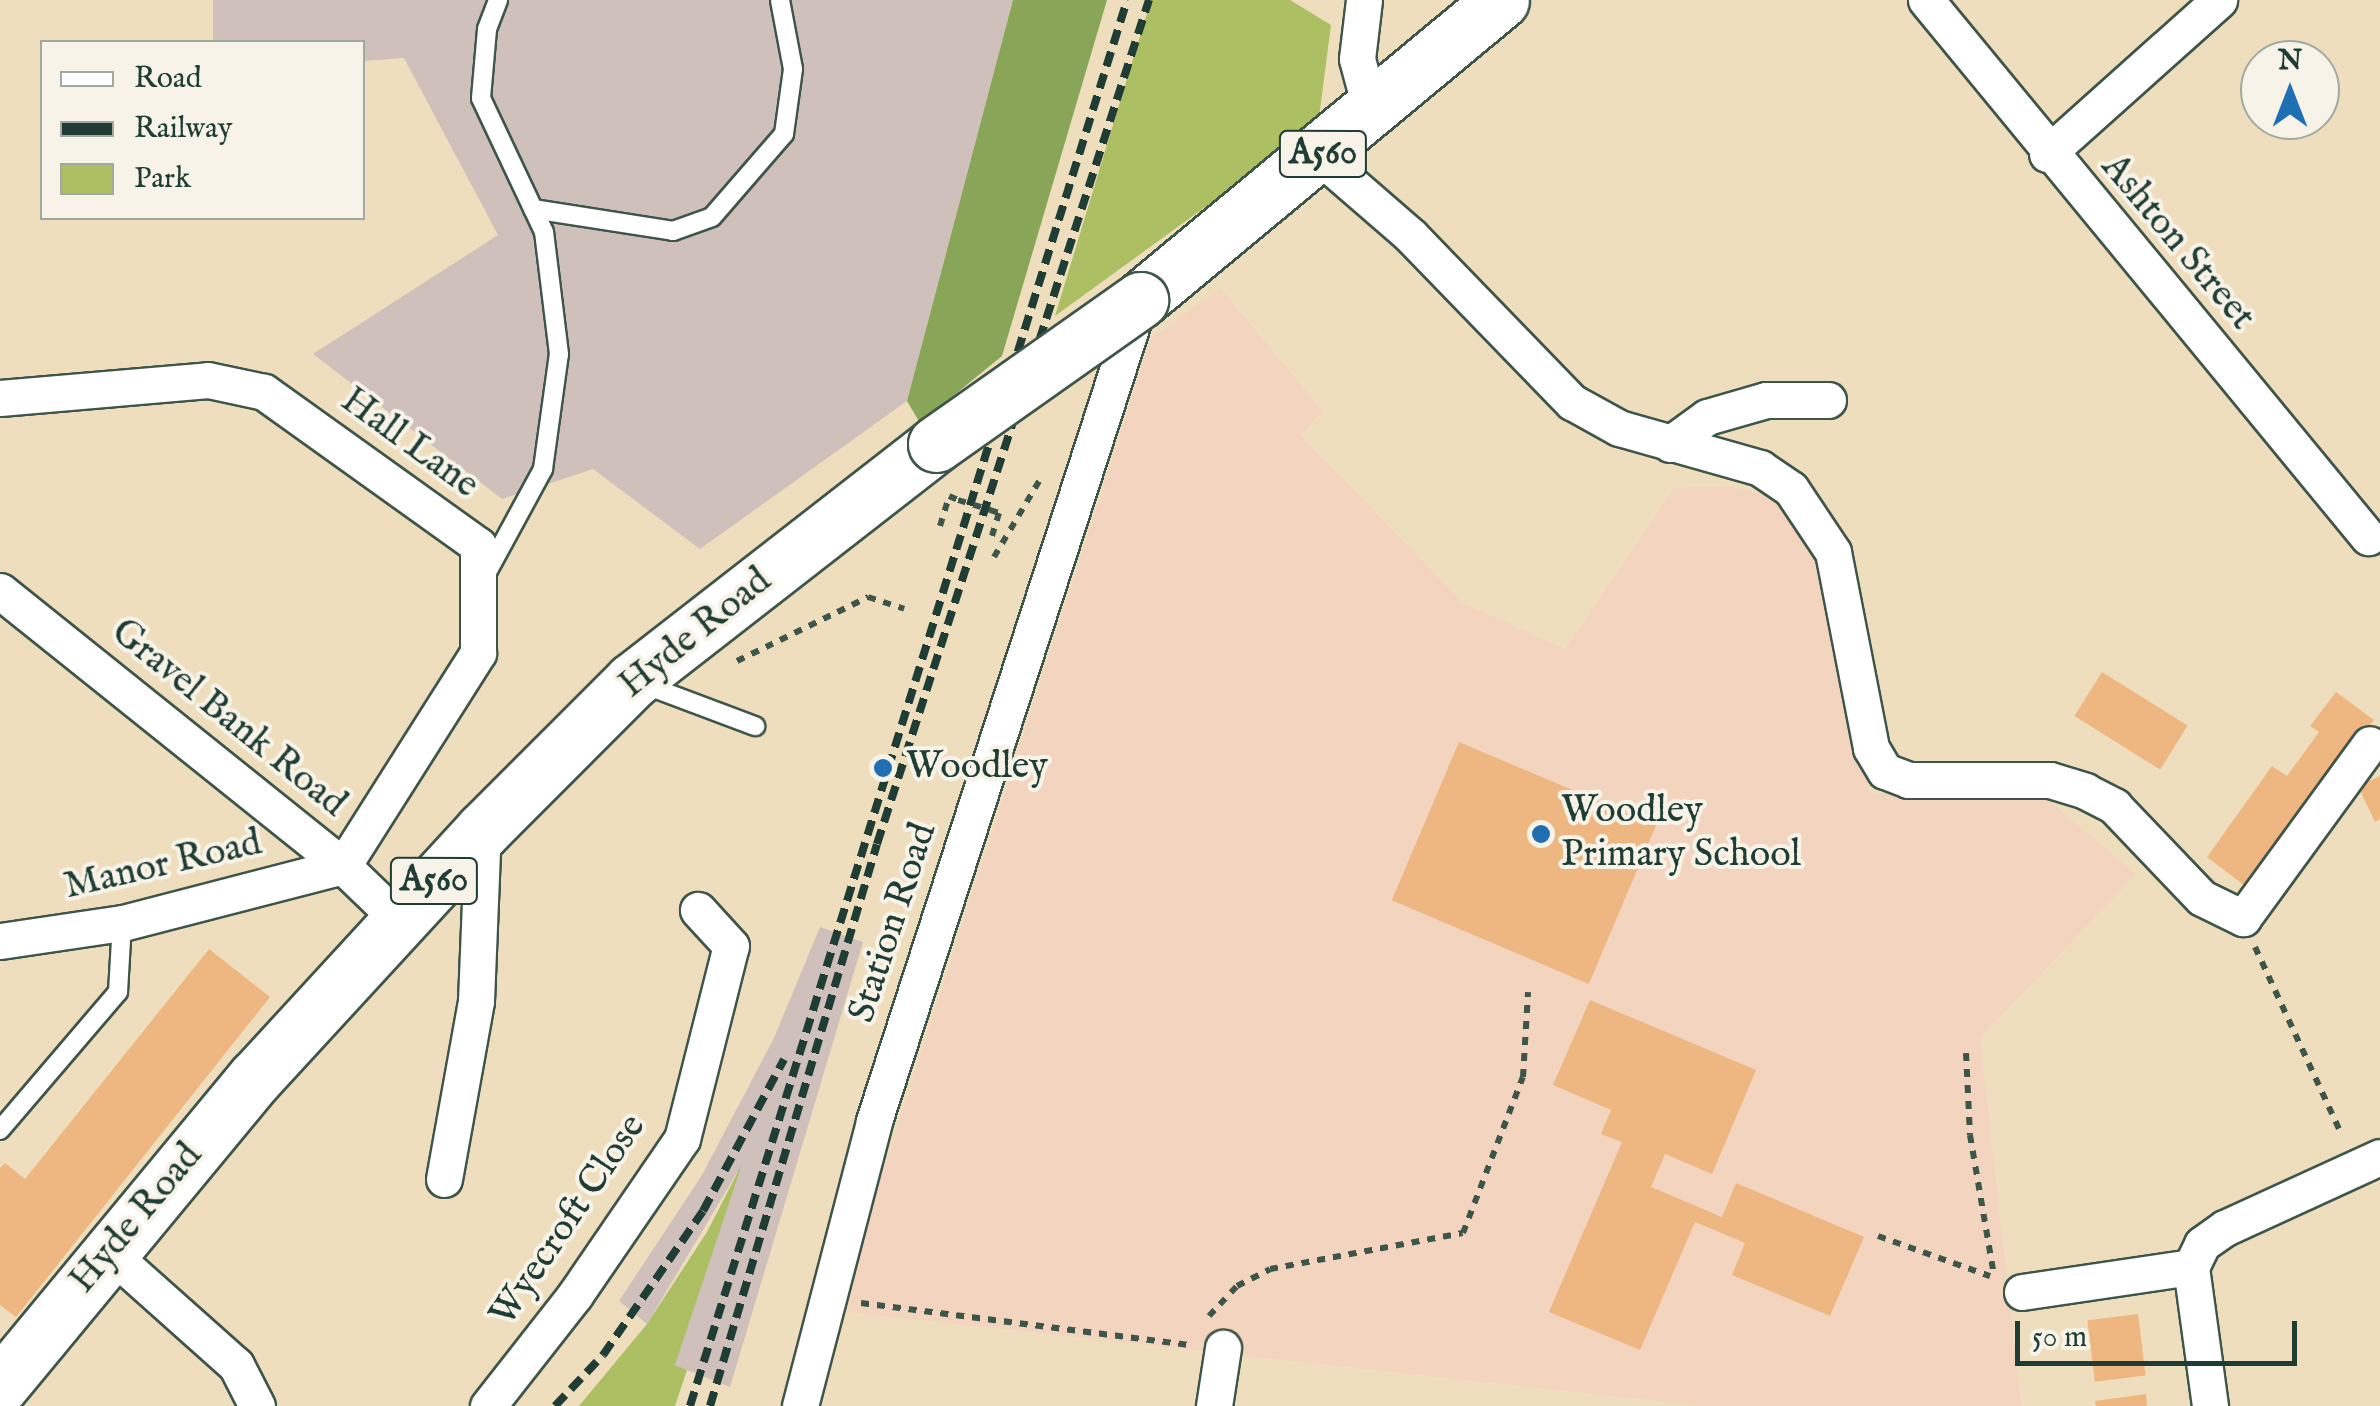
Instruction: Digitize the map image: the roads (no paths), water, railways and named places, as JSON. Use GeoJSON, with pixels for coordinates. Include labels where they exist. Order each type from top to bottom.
{"type":"FeatureCollection","features":[{"type":"Feature","properties":{"kind":"main road","name":"Hyde Road"},"geometry":{"type":"LineString","coordinates":[[1,1382],[108,1252],[398,919],[483,830],[936,444],[1140,300],[1320,157],[1500,0]]}},
{"type":"Feature","properties":{"kind":"street"},"geometry":{"type":"LineString","coordinates":[[1364,0],[1357,59],[1371,111]]}},
{"type":"Feature","properties":{"kind":"street","name":"Ashton Street"},"geometry":{"type":"LineString","coordinates":[[1926,0],[2047,154],[2368,536]]}},
{"type":"Feature","properties":{"kind":"street"},"geometry":{"type":"LineString","coordinates":[[2047,154],[2219,0]]}},
{"type":"Feature","properties":{"kind":"street"},"geometry":{"type":"LineString","coordinates":[[1320,157],[1410,235],[1572,402],[1620,428],[1760,468],[1791,489],[1816,520],[1833,552],[1872,748],[1885,772],[1908,780],[2050,780],[2085,791],[2114,806],[2202,898],[2242,918],[2370,744]]}},
{"type":"Feature","properties":{"kind":"street","name":"Station Road"},"geometry":{"type":"LineString","coordinates":[[800,1406],[874,1121],[1140,300]]}},
{"type":"Feature","properties":{"kind":"street","name":"Hall Lane"},"geometry":{"type":"LineString","coordinates":[[0,398],[208,380],[264,392],[478,545],[478,653],[343,866]]}},
{"type":"Feature","properties":{"kind":"street"},"geometry":{"type":"LineString","coordinates":[[1670,444],[1707,417],[1766,400],[1828,400]]}},
{"type":"Feature","properties":{"kind":"street","name":"Gravel Bank Road"},"geometry":{"type":"LineString","coordinates":[[0,591],[343,866],[398,919]]}},
{"type":"Feature","properties":{"kind":"street"},"geometry":{"type":"LineString","coordinates":[[444,1180],[476,1000],[483,830]]}},
{"type":"Feature","properties":{"kind":"street","name":"Manor Road"},"geometry":{"type":"LineString","coordinates":[[0,941],[122,923],[343,866]]}},
{"type":"Feature","properties":{"kind":"street","name":"Wyecroft Close"},"geometry":{"type":"LineString","coordinates":[[488,1406],[575,1295],[682,1139],[731,946],[698,910]]}},
{"type":"Feature","properties":{"kind":"street"},"geometry":{"type":"LineString","coordinates":[[2210,1406],[2191,1268],[2202,1244],[2224,1228],[2368,1162]]}},
{"type":"Feature","properties":{"kind":"street"},"geometry":{"type":"LineString","coordinates":[[108,1252],[236,1365],[257,1406]]}},
{"type":"Feature","properties":{"kind":"street"},"geometry":{"type":"LineString","coordinates":[[2008,1284],[2191,1268]]}},
{"type":"Feature","properties":{"kind":"street"},"geometry":{"type":"LineString","coordinates":[[1210,1336],[1214,1406]]}},
{"type":"Feature","properties":{"kind":"lane"},"geometry":{"type":"LineString","coordinates":[[478,589],[543,469],[554,405],[554,296],[544,232],[480,98],[486,29],[498,0]]}},
{"type":"Feature","properties":{"kind":"lane"},"geometry":{"type":"LineString","coordinates":[[533,210],[673,232],[712,217],[784,134],[792,70],[780,0]]}},
{"type":"Feature","properties":{"kind":"lane"},"geometry":{"type":"LineString","coordinates":[[653,686],[755,726]]}},
{"type":"Feature","properties":{"kind":"lane"},"geometry":{"type":"LineString","coordinates":[[0,1130],[118,992],[122,923]]}},
{"type":"Feature","properties":{"kind":"railway"},"geometry":{"type":"LineString","coordinates":[[690,1406],[1127,0]]}},
{"type":"Feature","properties":{"kind":"railway"},"geometry":{"type":"LineString","coordinates":[[710,1406],[877,844],[1149,0]]}},
{"type":"Feature","properties":{"kind":"railway"},"geometry":{"type":"LineString","coordinates":[[555,1406],[603,1355],[703,1211],[784,1059]]}},
{"type":"Feature","properties":{"kind":"place","name":"Woodley"},"geometry":{"type":"Point","coordinates":[883,768]}},
{"type":"Feature","properties":{"kind":"place","name":"Woodley Primary School"},"geometry":{"type":"Point","coordinates":[1541,834]}}]}
